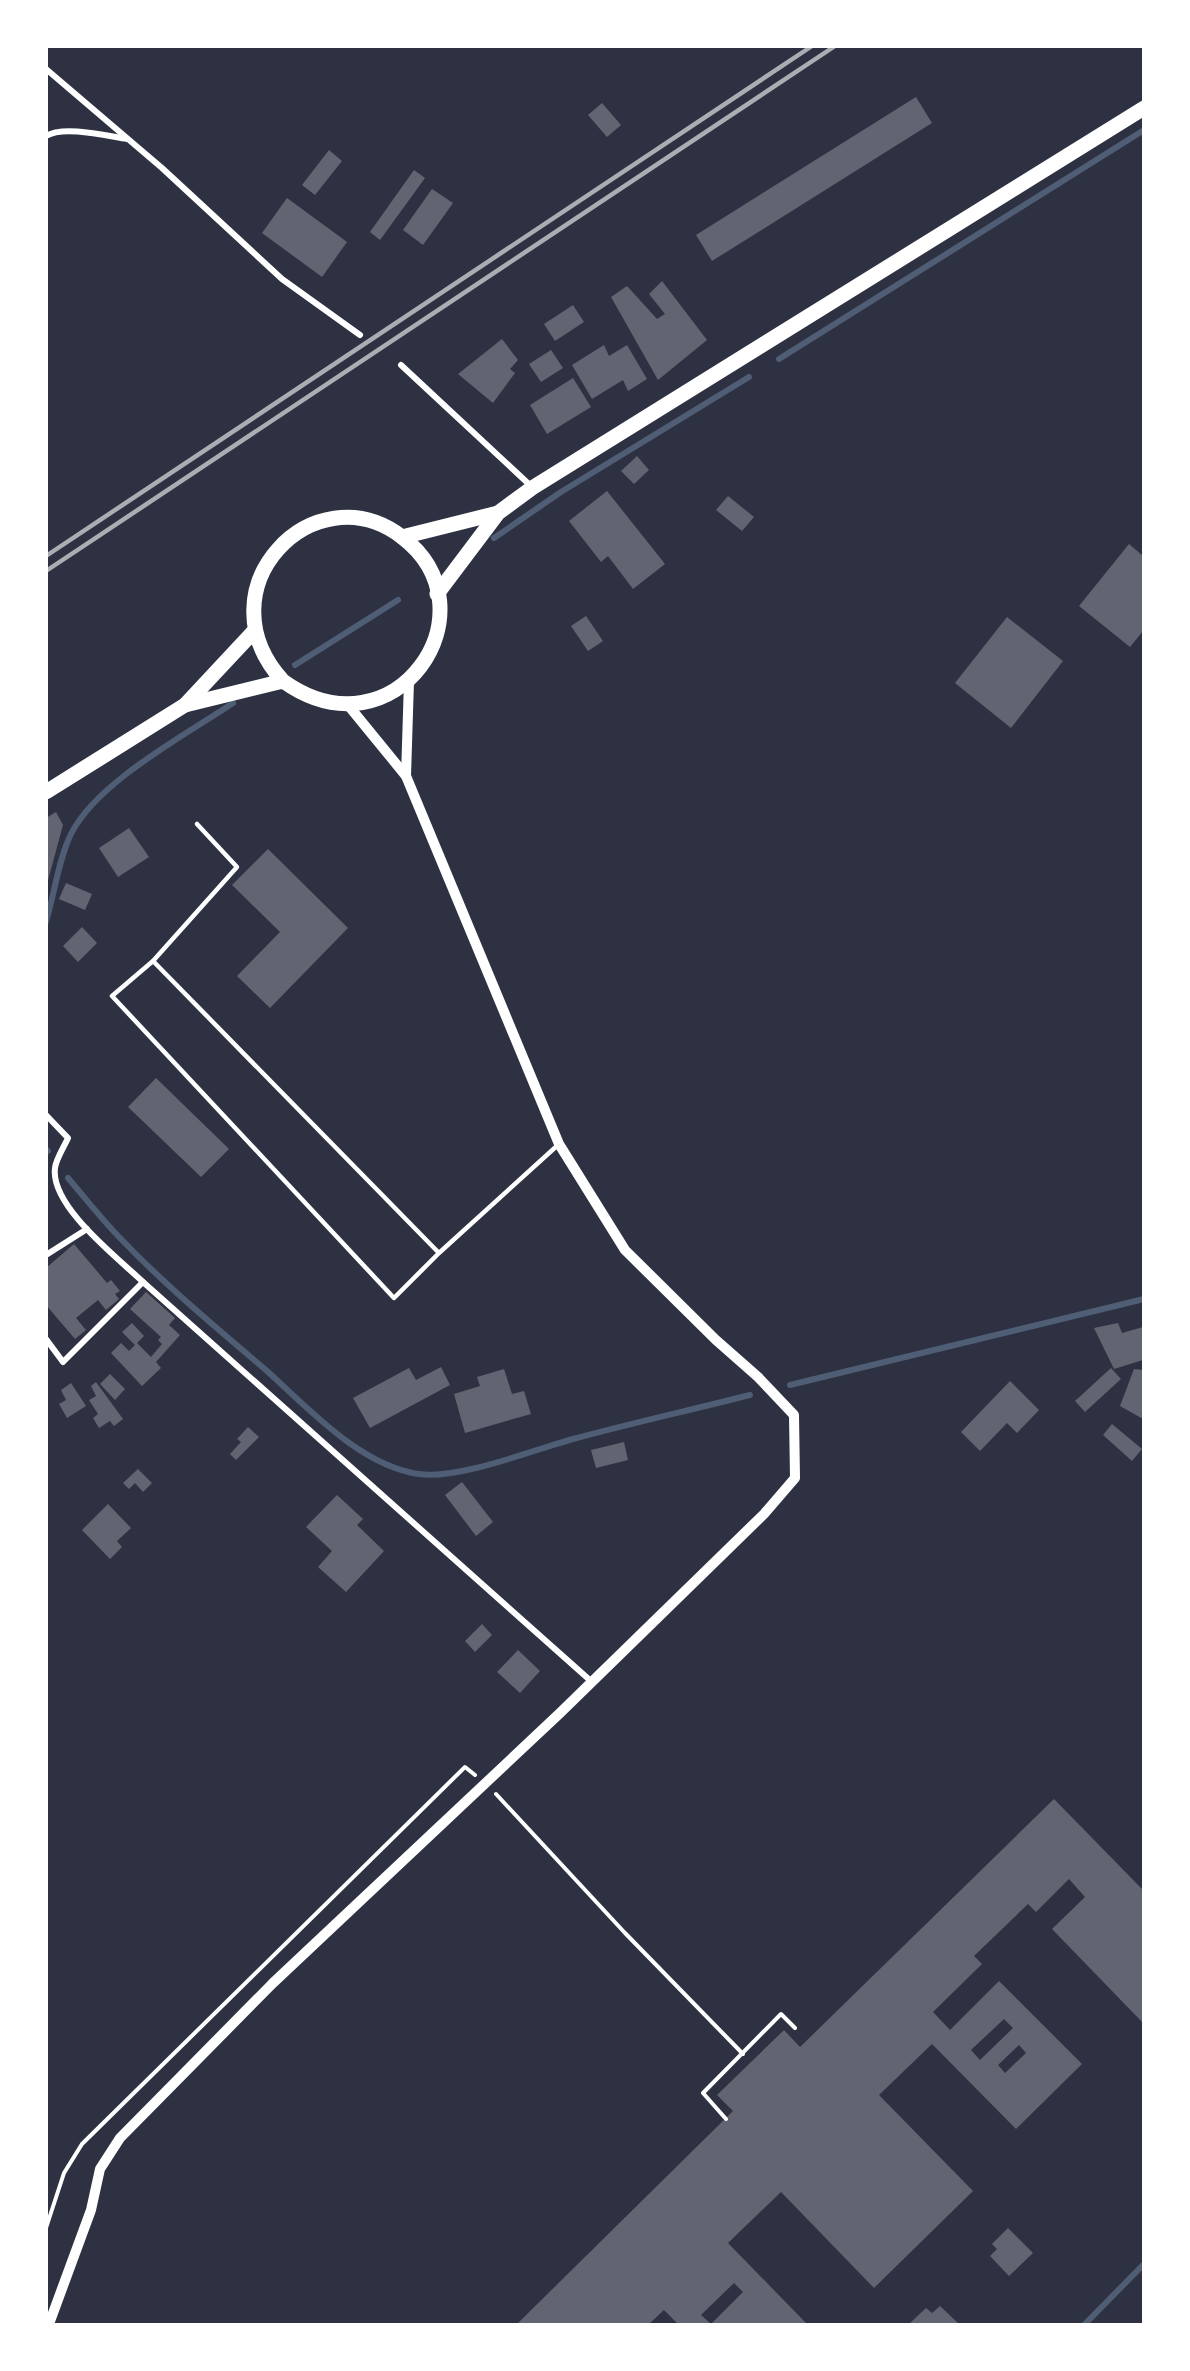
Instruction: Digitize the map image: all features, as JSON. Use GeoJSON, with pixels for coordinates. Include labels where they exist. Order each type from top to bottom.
{"type":"FeatureCollection","features":[{"type":"Feature","properties":{"kind":"main road"},"geometry":{"type":"LineString","coordinates":[[437,594],[498,513],[532,488],[1143,108]]}},
{"type":"Feature","properties":{"kind":"main road"},"geometry":{"type":"LineString","coordinates":[[402,537],[498,513]]}},
{"type":"Feature","properties":{"kind":"main road"},"geometry":{"type":"LineString","coordinates":[[338,519],[364,520],[386,527],[402,537],[418,552],[431,574],[437,594],[439,620],[434,642],[426,659],[409,681],[397,690],[371,702],[348,705],[326,703],[300,693],[283,681],[262,652],[255,630],[254,602],[259,580],[269,559],[288,539],[303,529],[338,519]]}},
{"type":"Feature","properties":{"kind":"main road"},"geometry":{"type":"LineString","coordinates":[[46,792],[185,705],[255,630]]}},
{"type":"Feature","properties":{"kind":"main road"},"geometry":{"type":"LineString","coordinates":[[185,705],[283,681]]}},
{"type":"Feature","properties":{"kind":"street"},"geometry":{"type":"LineString","coordinates":[[46,69],[128,139],[282,279],[360,335]]}},
{"type":"Feature","properties":{"kind":"street"},"geometry":{"type":"LineString","coordinates":[[46,136],[52,133],[88,132],[128,139]]}},
{"type":"Feature","properties":{"kind":"street"},"geometry":{"type":"LineString","coordinates":[[401,365],[532,488]]}},
{"type":"Feature","properties":{"kind":"street"},"geometry":{"type":"LineString","coordinates":[[406,776],[409,681]]}},
{"type":"Feature","properties":{"kind":"street"},"geometry":{"type":"LineString","coordinates":[[49,2325],[91,2210],[100,2169],[120,2138],[273,1983],[592,1682],[764,1514],[795,1478],[794,1415],[758,1377],[716,1340],[626,1250],[559,1144],[406,776],[348,705]]}},
{"type":"Feature","properties":{"kind":"street"},"geometry":{"type":"LineString","coordinates":[[46,1115],[68,1138],[55,1168],[60,1195],[87,1229],[143,1282],[592,1682]]}},
{"type":"Feature","properties":{"kind":"street"},"geometry":{"type":"LineString","coordinates":[[46,1255],[87,1229]]}},
{"type":"Feature","properties":{"kind":"street"},"geometry":{"type":"LineString","coordinates":[[46,1339],[63,1362],[143,1282]]}},
{"type":"Feature","properties":{"kind":"lane"},"geometry":{"type":"LineString","coordinates":[[197,824],[237,867],[153,961],[112,996],[394,1298],[439,1253],[559,1144]]}},
{"type":"Feature","properties":{"kind":"lane"},"geometry":{"type":"LineString","coordinates":[[153,961],[439,1253]]}},
{"type":"Feature","properties":{"kind":"path"},"geometry":{"type":"LineString","coordinates":[[486,1783],[625,1933],[743,2054]]}},
{"type":"Feature","properties":{"kind":"path"},"geometry":{"type":"LineString","coordinates":[[726,2119],[703,2093],[781,2014],[795,2028]]}},
{"type":"Feature","properties":{"kind":"building"},"geometry":{"type":"Polygon","coordinates":[[[916,97],[932,123],[712,261],[696,235],[916,97]]]}},
{"type":"Feature","properties":{"kind":"building"},"geometry":{"type":"Polygon","coordinates":[[[602,103],[621,125],[607,137],[588,115],[602,103]]]}},
{"type":"Feature","properties":{"kind":"building"},"geometry":{"type":"Polygon","coordinates":[[[329,150],[342,161],[315,195],[302,185],[329,150]]]}},
{"type":"Feature","properties":{"kind":"building"},"geometry":{"type":"Polygon","coordinates":[[[414,170],[425,178],[380,240],[370,232],[414,170]]]}},
{"type":"Feature","properties":{"kind":"building"},"geometry":{"type":"Polygon","coordinates":[[[432,189],[453,203],[423,245],[403,230],[432,189]]]}},
{"type":"Feature","properties":{"kind":"building"},"geometry":{"type":"Polygon","coordinates":[[[287,198],[347,242],[322,277],[262,233],[287,198]]]}},
{"type":"Feature","properties":{"kind":"building"},"geometry":{"type":"Polygon","coordinates":[[[662,281],[707,340],[658,380],[611,297],[627,286],[657,319],[665,314],[649,294],[662,281]]]}},
{"type":"Feature","properties":{"kind":"building"},"geometry":{"type":"Polygon","coordinates":[[[573,305],[584,322],[555,341],[544,324],[573,305]]]}},
{"type":"Feature","properties":{"kind":"building"},"geometry":{"type":"Polygon","coordinates":[[[502,339],[518,360],[510,369],[515,373],[493,403],[458,374],[502,339]]]}},
{"type":"Feature","properties":{"kind":"building"},"geometry":{"type":"Polygon","coordinates":[[[604,345],[609,356],[627,345],[647,379],[628,391],[623,380],[592,399],[572,365],[604,345]]]}},
{"type":"Feature","properties":{"kind":"building"},"geometry":{"type":"Polygon","coordinates":[[[551,350],[563,368],[541,382],[529,364],[551,350]]]}},
{"type":"Feature","properties":{"kind":"building"},"geometry":{"type":"Polygon","coordinates":[[[573,378],[591,407],[547,434],[530,405],[573,378]]]}},
{"type":"Feature","properties":{"kind":"building"},"geometry":{"type":"Polygon","coordinates":[[[637,456],[649,470],[634,484],[621,471],[637,456]]]}},
{"type":"Feature","properties":{"kind":"building"},"geometry":{"type":"Polygon","coordinates":[[[607,491],[665,564],[633,589],[608,556],[601,562],[569,521],[607,491]]]}},
{"type":"Feature","properties":{"kind":"building"},"geometry":{"type":"Polygon","coordinates":[[[728,496],[754,517],[742,531],[716,510],[728,496]]]}},
{"type":"Feature","properties":{"kind":"building"},"geometry":{"type":"Polygon","coordinates":[[[1129,544],[1143,556],[1143,631],[1130,647],[1079,606],[1129,544]]]}},
{"type":"Feature","properties":{"kind":"building"},"geometry":{"type":"Polygon","coordinates":[[[586,616],[603,641],[588,651],[571,626],[586,616]]]}},
{"type":"Feature","properties":{"kind":"building"},"geometry":{"type":"Polygon","coordinates":[[[1007,617],[1063,661],[1011,728],[955,683],[1007,617]]]}},
{"type":"Feature","properties":{"kind":"building"},"geometry":{"type":"Polygon","coordinates":[[[56,812],[63,825],[47,884],[46,818],[56,812]]]}},
{"type":"Feature","properties":{"kind":"building"},"geometry":{"type":"Polygon","coordinates":[[[129,828],[149,857],[118,877],[99,848],[129,828]]]}},
{"type":"Feature","properties":{"kind":"building"},"geometry":{"type":"Polygon","coordinates":[[[268,849],[348,928],[270,1008],[237,976],[280,932],[232,885],[268,849]]]}},
{"type":"Feature","properties":{"kind":"building"},"geometry":{"type":"Polygon","coordinates":[[[66,883],[92,894],[85,910],[59,899],[66,883]]]}},
{"type":"Feature","properties":{"kind":"building"},"geometry":{"type":"Polygon","coordinates":[[[82,927],[97,943],[78,962],[63,946],[82,927]]]}},
{"type":"Feature","properties":{"kind":"building"},"geometry":{"type":"Polygon","coordinates":[[[156,1078],[229,1149],[201,1177],[128,1107],[156,1078]]]}},
{"type":"Feature","properties":{"kind":"building"},"geometry":{"type":"Polygon","coordinates":[[[74,1244],[107,1283],[111,1280],[120,1291],[115,1294],[119,1299],[106,1310],[98,1300],[76,1318],[86,1330],[75,1339],[46,1305],[46,1268],[74,1244]]]}},
{"type":"Feature","properties":{"kind":"building"},"geometry":{"type":"Polygon","coordinates":[[[146,1292],[175,1318],[169,1325],[180,1335],[156,1362],[161,1368],[142,1386],[111,1353],[121,1343],[129,1351],[135,1345],[122,1332],[132,1323],[144,1336],[137,1343],[151,1357],[162,1344],[158,1340],[161,1337],[130,1309],[146,1292]]]}},
{"type":"Feature","properties":{"kind":"building"},"geometry":{"type":"Polygon","coordinates":[[[1118,1323],[1122,1333],[1143,1327],[1143,1360],[1114,1369],[1094,1328],[1118,1323]]]}},
{"type":"Feature","properties":{"kind":"building"},"geometry":{"type":"Polygon","coordinates":[[[441,1367],[450,1385],[370,1428],[353,1398],[409,1368],[416,1380],[441,1367]]]}},
{"type":"Feature","properties":{"kind":"building"},"geometry":{"type":"Polygon","coordinates":[[[1111,1368],[1121,1379],[1085,1412],[1075,1401],[1111,1368]]]}},
{"type":"Feature","properties":{"kind":"building"},"geometry":{"type":"Polygon","coordinates":[[[504,1369],[512,1394],[524,1391],[531,1414],[465,1433],[454,1394],[480,1386],[477,1377],[504,1369]]]}},
{"type":"Feature","properties":{"kind":"building"},"geometry":{"type":"Polygon","coordinates":[[[1134,1369],[1143,1370],[1143,1419],[1120,1406],[1134,1369]]]}},
{"type":"Feature","properties":{"kind":"building"},"geometry":{"type":"Polygon","coordinates":[[[110,1374],[125,1389],[115,1400],[100,1384],[110,1374]]]}},
{"type":"Feature","properties":{"kind":"building"},"geometry":{"type":"Polygon","coordinates":[[[1010,1381],[1039,1410],[1017,1433],[1007,1423],[980,1451],[961,1432],[1010,1381]]]}},
{"type":"Feature","properties":{"kind":"building"},"geometry":{"type":"Polygon","coordinates":[[[96,1382],[123,1419],[114,1426],[110,1421],[99,1428],[93,1418],[98,1414],[89,1400],[96,1396],[91,1386],[96,1382]]]}},
{"type":"Feature","properties":{"kind":"building"},"geometry":{"type":"Polygon","coordinates":[[[71,1383],[86,1406],[67,1418],[59,1404],[66,1400],[61,1390],[71,1383]]]}},
{"type":"Feature","properties":{"kind":"building"},"geometry":{"type":"Polygon","coordinates":[[[1112,1424],[1142,1449],[1132,1461],[1103,1435],[1112,1424]]]}},
{"type":"Feature","properties":{"kind":"building"},"geometry":{"type":"Polygon","coordinates":[[[248,1427],[259,1437],[236,1460],[230,1454],[241,1442],[237,1439],[248,1427]]]}},
{"type":"Feature","properties":{"kind":"building"},"geometry":{"type":"Polygon","coordinates":[[[624,1442],[628,1460],[596,1468],[591,1450],[624,1442]]]}},
{"type":"Feature","properties":{"kind":"building"},"geometry":{"type":"Polygon","coordinates":[[[138,1469],[152,1483],[143,1492],[135,1483],[129,1489],[123,1483],[138,1469]]]}},
{"type":"Feature","properties":{"kind":"building"},"geometry":{"type":"Polygon","coordinates":[[[462,1482],[493,1522],[476,1536],[445,1495],[462,1482]]]}},
{"type":"Feature","properties":{"kind":"building"},"geometry":{"type":"Polygon","coordinates":[[[337,1495],[363,1519],[357,1525],[384,1551],[346,1592],[318,1567],[332,1551],[306,1527],[337,1495]]]}},
{"type":"Feature","properties":{"kind":"building"},"geometry":{"type":"Polygon","coordinates":[[[108,1504],[131,1528],[117,1541],[122,1547],[110,1559],[82,1530],[108,1504]]]}},
{"type":"Feature","properties":{"kind":"building"},"geometry":{"type":"Polygon","coordinates":[[[482,1624],[492,1635],[475,1652],[465,1641],[482,1624]]]}},
{"type":"Feature","properties":{"kind":"building"},"geometry":{"type":"Polygon","coordinates":[[[518,1650],[540,1671],[520,1693],[497,1672],[518,1650]]]}},
{"type":"Feature","properties":{"kind":"building"},"geometry":{"type":"Polygon","coordinates":[[[1054,1799],[1143,1890],[1143,2023],[1052,1929],[1085,1897],[1069,1879],[1036,1912],[1028,1904],[974,1956],[982,1964],[933,2012],[950,2030],[999,1981],[1082,2064],[1016,2129],[932,2044],[879,2095],[973,2191],[874,2288],[781,2192],[728,2243],[807,2324],[711,2324],[678,2324],[664,2310],[649,2324],[517,2324],[733,2111],[717,2095],[784,2030],[800,2047],[1054,1799]],[[1004,2019],[971,2050],[980,2060],[1013,2028],[1004,2019]],[[1019,2045],[998,2065],[1005,2073],[1026,2053],[1019,2045]],[[734,2283],[701,2315],[711,2324],[743,2292],[734,2283]]]}},
{"type":"Feature","properties":{"kind":"building"},"geometry":{"type":"Polygon","coordinates":[[[1008,2228],[1033,2253],[1009,2276],[990,2256],[997,2249],[992,2244],[1008,2228]]]}},
{"type":"Feature","properties":{"kind":"building"},"geometry":{"type":"Polygon","coordinates":[[[940,2306],[959,2324],[909,2324],[926,2308],[932,2313],[940,2306]]]}},
{"type":"Feature","properties":{"kind":"waterway"},"geometry":{"type":"LineString","coordinates":[[779,359],[1144,130]]}},
{"type":"Feature","properties":{"kind":"waterway"},"geometry":{"type":"LineString","coordinates":[[494,538],[561,492],[749,377]]}},
{"type":"Feature","properties":{"kind":"waterway"},"geometry":{"type":"LineString","coordinates":[[295,665],[398,600]]}},
{"type":"Feature","properties":{"kind":"waterway"},"geometry":{"type":"LineString","coordinates":[[46,922],[67,844],[83,815],[100,796],[143,761],[233,703]]}},
{"type":"Feature","properties":{"kind":"waterway"},"geometry":{"type":"LineString","coordinates":[[68,1178],[101,1218],[157,1274],[318,1418],[356,1448],[398,1469],[419,1474],[454,1473],[617,1427],[750,1395]]}},
{"type":"Feature","properties":{"kind":"waterway"},"geometry":{"type":"LineString","coordinates":[[790,1385],[1144,1299]]}},
{"type":"Feature","properties":{"kind":"waterway"},"geometry":{"type":"LineString","coordinates":[[1085,2324],[1144,2264]]}},
{"type":"Feature","properties":{"kind":"railway"},"geometry":{"type":"LineString","coordinates":[[46,556],[812,46]]}},
{"type":"Feature","properties":{"kind":"railway"},"geometry":{"type":"LineString","coordinates":[[46,571],[835,46]]}}]}
